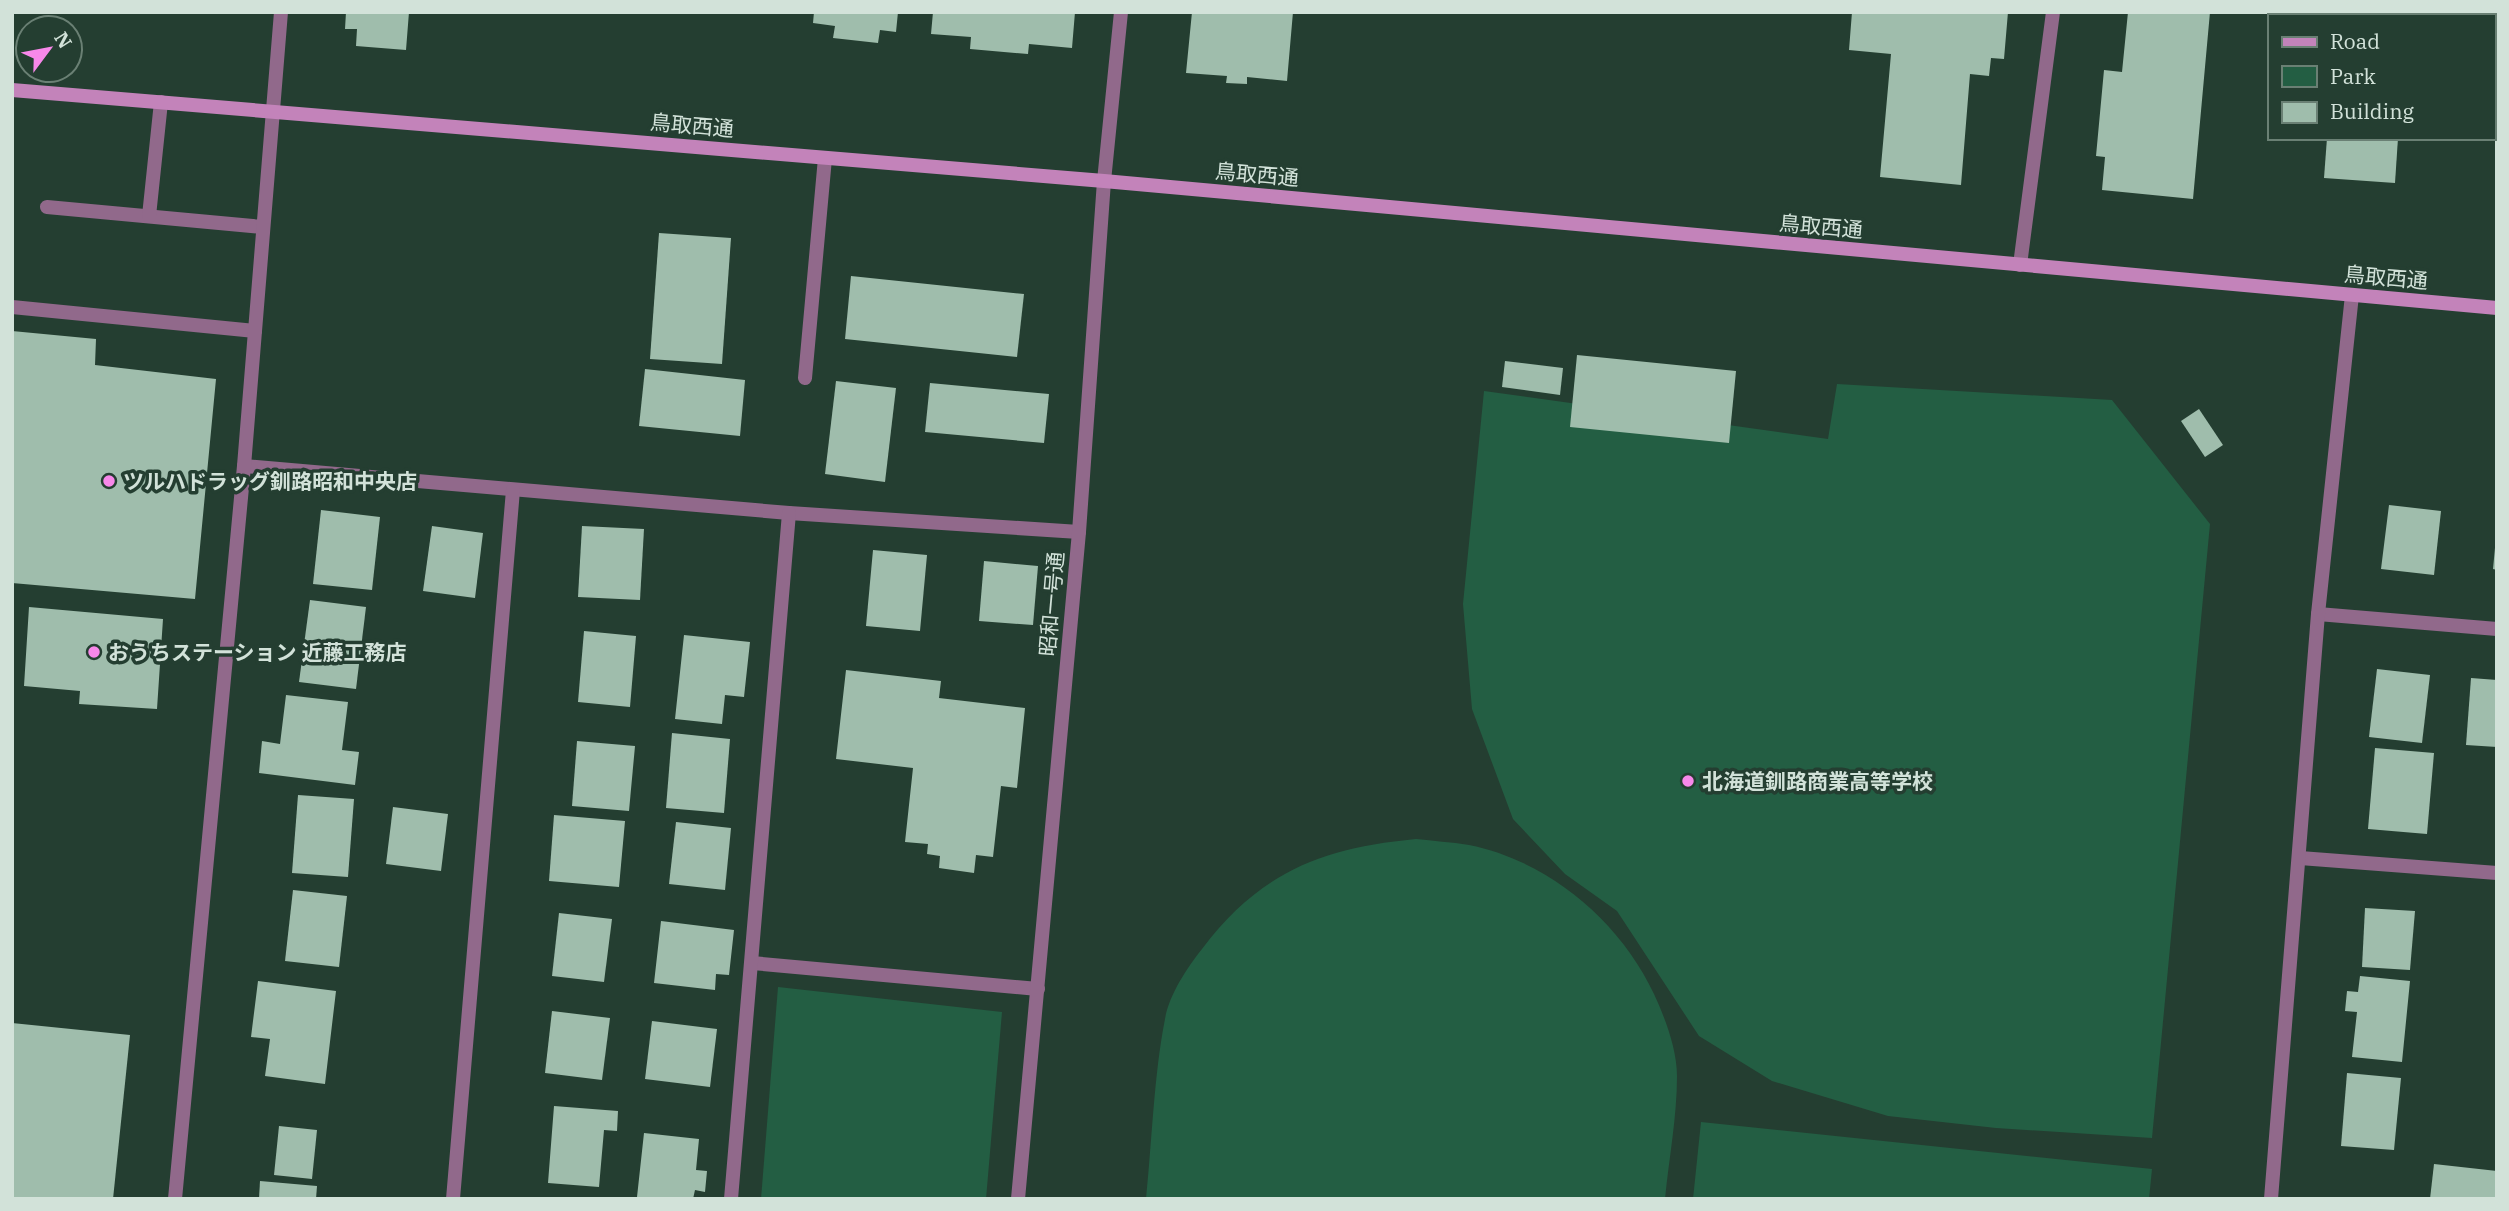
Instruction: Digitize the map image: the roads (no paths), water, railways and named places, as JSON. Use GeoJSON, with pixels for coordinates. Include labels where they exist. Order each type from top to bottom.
{"type":"FeatureCollection","features":[{"type":"Feature","properties":{"kind":"street"},"geometry":{"type":"LineString","coordinates":[[175,1199],[244,466],[281,12]]}},
{"type":"Feature","properties":{"kind":"street","name":"昭和一号通"},"geometry":{"type":"LineString","coordinates":[[1018,1199],[1079,532],[1104,181],[1121,12]]}},
{"type":"Feature","properties":{"kind":"street"},"geometry":{"type":"LineString","coordinates":[[2020,265],[2053,12]]}},
{"type":"Feature","properties":{"kind":"street","name":"鳥取西通"},"geometry":{"type":"LineString","coordinates":[[12,90],[1104,181],[2497,308]]}},
{"type":"Feature","properties":{"kind":"street"},"geometry":{"type":"LineString","coordinates":[[149,216],[161,102]]}},
{"type":"Feature","properties":{"kind":"street"},"geometry":{"type":"LineString","coordinates":[[805,379],[825,158]]}},
{"type":"Feature","properties":{"kind":"street"},"geometry":{"type":"LineString","coordinates":[[47,207],[262,227]]}},
{"type":"Feature","properties":{"kind":"street"},"geometry":{"type":"LineString","coordinates":[[2271,1199],[2318,614],[2352,295]]}},
{"type":"Feature","properties":{"kind":"street"},"geometry":{"type":"LineString","coordinates":[[12,307],[255,331]]}},
{"type":"Feature","properties":{"kind":"street"},"geometry":{"type":"LineString","coordinates":[[244,466],[789,513],[1079,532]]}},
{"type":"Feature","properties":{"kind":"street"},"geometry":{"type":"LineString","coordinates":[[453,1199],[513,490]]}},
{"type":"Feature","properties":{"kind":"street"},"geometry":{"type":"LineString","coordinates":[[731,1199],[789,513]]}},
{"type":"Feature","properties":{"kind":"street"},"geometry":{"type":"LineString","coordinates":[[2318,614],[2497,629]]}},
{"type":"Feature","properties":{"kind":"street"},"geometry":{"type":"LineString","coordinates":[[2300,858],[2497,873]]}},
{"type":"Feature","properties":{"kind":"street"},"geometry":{"type":"LineString","coordinates":[[752,963],[1038,989]]}},
{"type":"Feature","properties":{"kind":"place","name":"ツルハドラッグ釧路昭和中央店"},"geometry":{"type":"Point","coordinates":[109,481]}},
{"type":"Feature","properties":{"kind":"place","name":"おうちステーション 近藤工務店"},"geometry":{"type":"Point","coordinates":[94,652]}},
{"type":"Feature","properties":{"kind":"place","name":"北海道釧路商業高等学校"},"geometry":{"type":"Point","coordinates":[1688,781]}}]}
